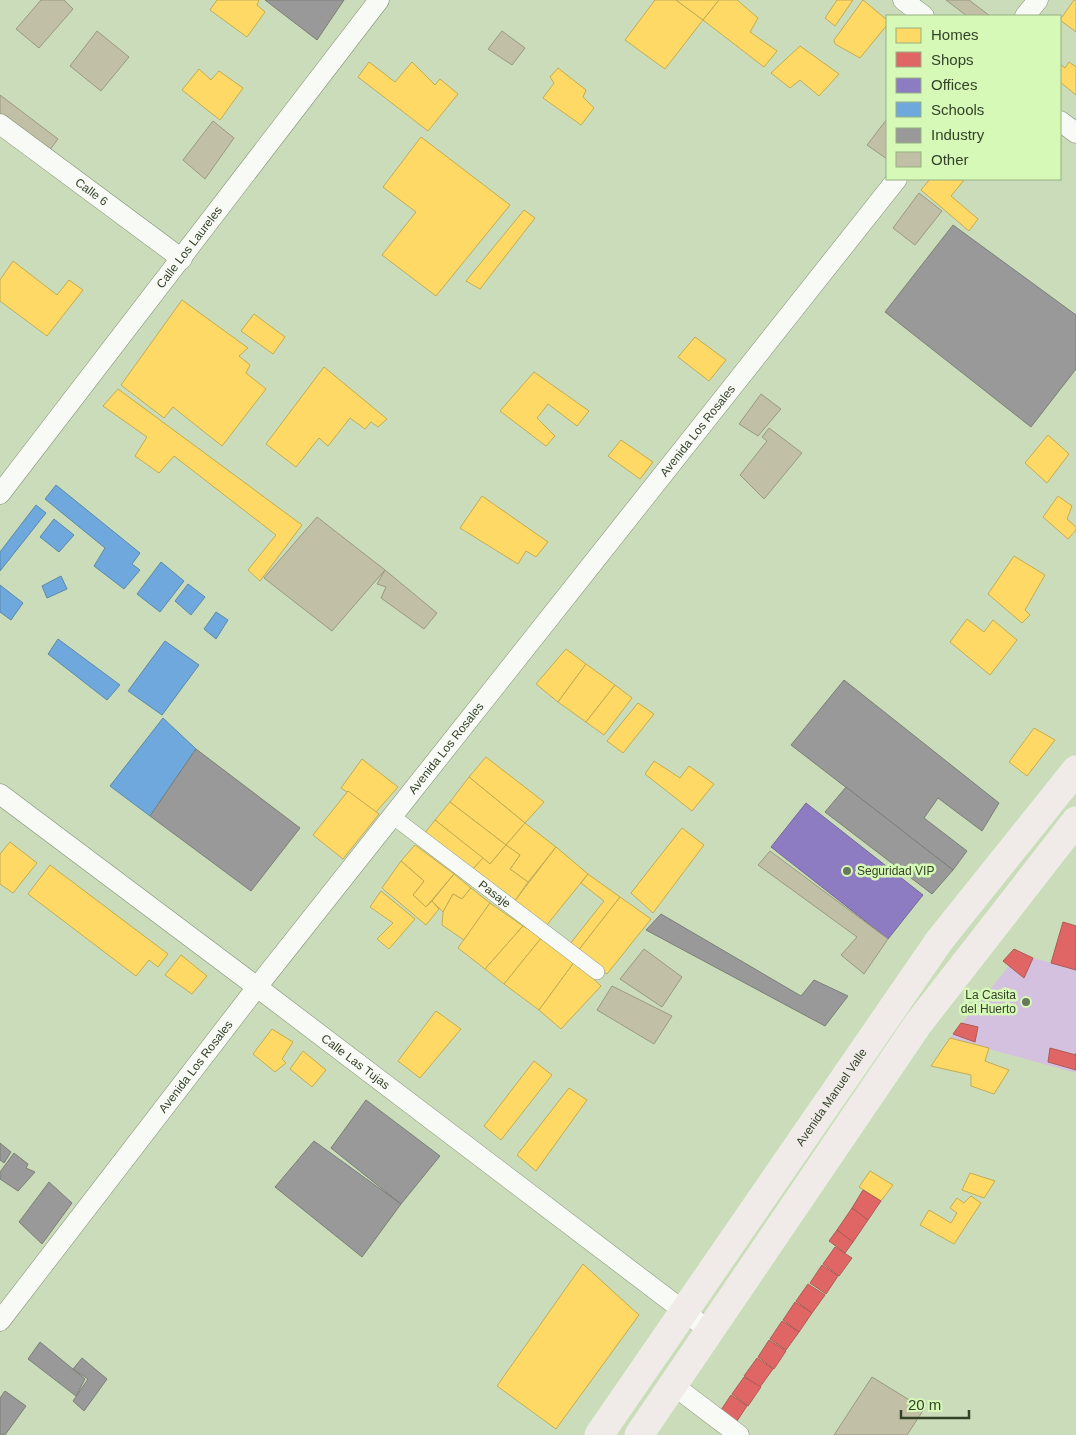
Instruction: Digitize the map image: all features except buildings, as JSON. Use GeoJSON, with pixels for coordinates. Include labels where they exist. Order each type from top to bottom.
{"type":"FeatureCollection","features":[{"type":"Feature","properties":{"kind":"main road","name":"Avenida Manuel Valle"},"geometry":{"type":"LineString","coordinates":[[599,1435],[938,941],[1076,770]]}},
{"type":"Feature","properties":{"kind":"main road"},"geometry":{"type":"LineString","coordinates":[[639,1435],[918,1024],[1076,821]]}},
{"type":"Feature","properties":{"kind":"street","name":"Calle Los Laureles"},"geometry":{"type":"LineString","coordinates":[[0,494],[379,0]]}},
{"type":"Feature","properties":{"kind":"street"},"geometry":{"type":"LineString","coordinates":[[903,0],[923,15]]}},
{"type":"Feature","properties":{"kind":"street"},"geometry":{"type":"LineString","coordinates":[[1026,15],[1038,0]]}},
{"type":"Feature","properties":{"kind":"street"},"geometry":{"type":"LineString","coordinates":[[1061,122],[1076,133]]}},
{"type":"Feature","properties":{"kind":"street","name":"Calle 6"},"geometry":{"type":"LineString","coordinates":[[0,124],[182,259]]}},
{"type":"Feature","properties":{"kind":"street","name":"Avenida Los Rosales"},"geometry":{"type":"LineString","coordinates":[[0,1321],[257,986],[896,180]]}},
{"type":"Feature","properties":{"kind":"street","name":"Calle Las Tujas"},"geometry":{"type":"LineString","coordinates":[[0,794],[257,986],[710,1332]]}},
{"type":"Feature","properties":{"kind":"street","name":"Pasaje"},"geometry":{"type":"LineString","coordinates":[[392,816],[596,972]]}},
{"type":"Feature","properties":{"kind":"street"},"geometry":{"type":"LineString","coordinates":[[673,1385],[739,1435]]}},
{"type":"Feature","properties":{"kind":"shaded area"},"geometry":{"type":"Polygon","coordinates":[[[1019,954],[1076,970],[1076,1073],[950,1038],[1019,954]]]}},
{"type":"Feature","properties":{"kind":"place","name":"Seguridad VIP"},"geometry":{"type":"Point","coordinates":[847,871]}},
{"type":"Feature","properties":{"kind":"place","name":"La Casita del Huerto"},"geometry":{"type":"Point","coordinates":[1026,1002]}}]}
